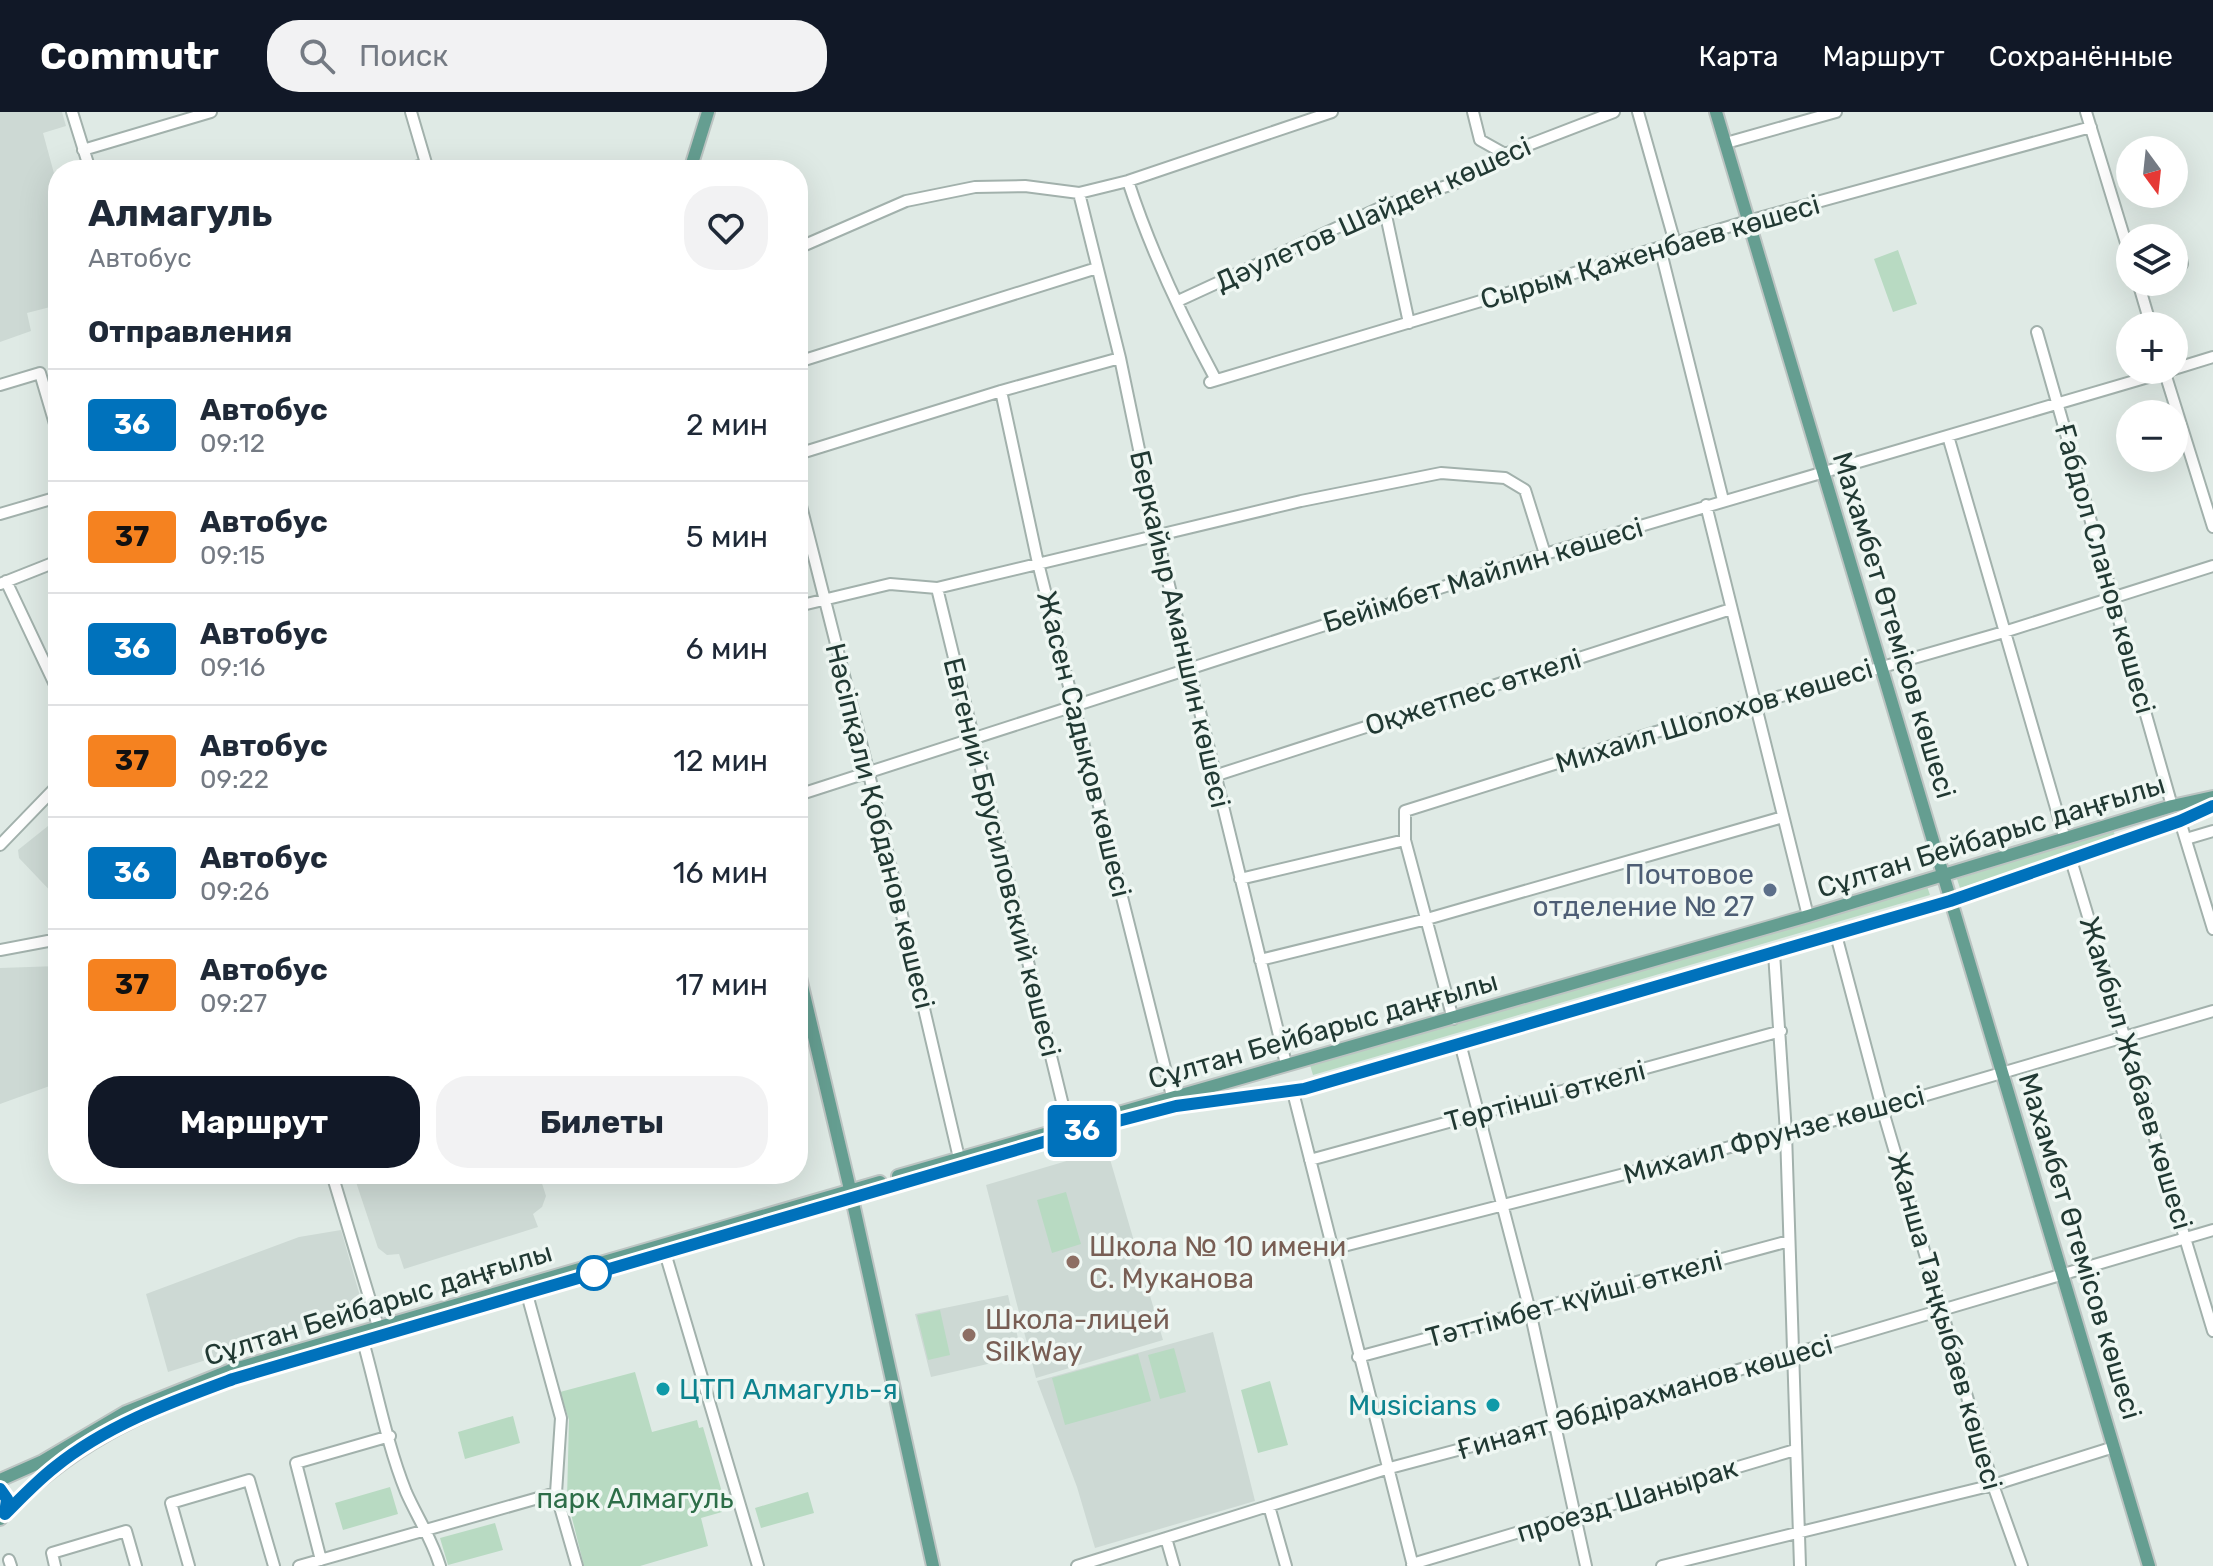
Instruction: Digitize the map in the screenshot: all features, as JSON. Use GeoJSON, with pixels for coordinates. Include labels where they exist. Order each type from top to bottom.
{"type":"FeatureCollection","features":[{"type":"Feature","properties":{"kind":"main road"},"geometry":{"type":"LineString","coordinates":[[693,160],[708,112]]}},
{"type":"Feature","properties":{"kind":"main road","name":"Махамбет Өтемісов көшесі"},"geometry":{"type":"LineString","coordinates":[[1716,112],[2149,1566]]}},
{"type":"Feature","properties":{"kind":"main road","name":"Сұлтан Бейбарыс даңғылы"},"geometry":{"type":"LineString","coordinates":[[874,1188],[959,1158],[1068,1126],[1453,1019],[2172,806],[2213,797]]}},
{"type":"Feature","properties":{"kind":"main road","name":"Сұлтан Бейбарыс даңғылы"},"geometry":{"type":"LineString","coordinates":[[0,1480],[43,1461],[90,1431],[141,1406],[231,1370],[380,1332],[851,1194],[1176,1106],[1293,1092],[1950,901],[2180,821],[2213,806]]}},
{"type":"Feature","properties":{"kind":"main road"},"geometry":{"type":"LineString","coordinates":[[808,1011],[933,1566]]}},
{"type":"Feature","properties":{"kind":"main road"},"geometry":{"type":"LineString","coordinates":[[1260,1073],[1260,1086],[1267,1095]]}},
{"type":"Feature","properties":{"kind":"main road"},"geometry":{"type":"LineString","coordinates":[[844,1161],[874,1188],[861,1214],[860,1234]]}},
{"type":"Feature","properties":{"kind":"main road"},"geometry":{"type":"LineString","coordinates":[[844,1161],[838,1183],[827,1201],[850,1216],[860,1234]]}},
{"type":"Feature","properties":{"kind":"main road","name":"Сұлтан Бейбарыс даңғылы"},"geometry":{"type":"LineString","coordinates":[[1,1518],[57,1465],[130,1420],[233,1379],[362,1337]]}},
{"type":"Feature","properties":{"kind":"main road","name":"Сұлтан Бейбарыс даңғылы"},"geometry":{"type":"LineString","coordinates":[[0,1489],[7,1499],[1,1518]]}},
{"type":"Feature","properties":{"kind":"street"},"geometry":{"type":"LineString","coordinates":[[72,112],[86,160]]}},
{"type":"Feature","properties":{"kind":"street"},"geometry":{"type":"LineString","coordinates":[[83,150],[211,112]]}},
{"type":"Feature","properties":{"kind":"street"},"geometry":{"type":"LineString","coordinates":[[411,112],[425,160]]}},
{"type":"Feature","properties":{"kind":"street"},"geometry":{"type":"LineString","coordinates":[[808,244],[906,201],[975,187],[1025,186],[1079,193],[1128,181],[1332,112]]}},
{"type":"Feature","properties":{"kind":"street"},"geometry":{"type":"LineString","coordinates":[[1473,112],[1480,140],[1505,154]]}},
{"type":"Feature","properties":{"kind":"street","name":"Дәулетов Шайден көшесі"},"geometry":{"type":"LineString","coordinates":[[1178,301],[1384,206],[1456,183],[1505,154],[1614,112]]}},
{"type":"Feature","properties":{"kind":"street"},"geometry":{"type":"LineString","coordinates":[[1638,112],[1675,243]]}},
{"type":"Feature","properties":{"kind":"street"},"geometry":{"type":"LineString","coordinates":[[1726,143],[1836,112]]}},
{"type":"Feature","properties":{"kind":"street"},"geometry":{"type":"LineString","coordinates":[[2086,112],[2120,224]]}},
{"type":"Feature","properties":{"kind":"street","name":"Сырым Қаженбаев көшесі"},"geometry":{"type":"LineString","coordinates":[[1178,301],[1213,381],[1748,221],[2091,127]]}},
{"type":"Feature","properties":{"kind":"street"},"geometry":{"type":"LineString","coordinates":[[1128,181],[1139,215],[1178,301]]}},
{"type":"Feature","properties":{"kind":"street","name":"Беркайыр Аманшин көшесі"},"geometry":{"type":"LineString","coordinates":[[1079,193],[1120,358],[1157,536],[1191,667],[1214,776],[1286,1064]]}},
{"type":"Feature","properties":{"kind":"street"},"geometry":{"type":"LineString","coordinates":[[1384,206],[1409,323]]}},
{"type":"Feature","properties":{"kind":"street"},"geometry":{"type":"LineString","coordinates":[[1660,248],[1723,500]]}},
{"type":"Feature","properties":{"kind":"street"},"geometry":{"type":"LineString","coordinates":[[808,359],[1097,268]]}},
{"type":"Feature","properties":{"kind":"street","name":"Ғабдол Сланов көшесі"},"geometry":{"type":"LineString","coordinates":[[2037,332],[2172,806]]}},
{"type":"Feature","properties":{"kind":"street","name":"Бейімбет Майлин көшесі"},"geometry":{"type":"LineString","coordinates":[[2188,364],[2213,357]]}},
{"type":"Feature","properties":{"kind":"street"},"geometry":{"type":"LineString","coordinates":[[808,451],[1120,358]]}},
{"type":"Feature","properties":{"kind":"street"},"geometry":{"type":"LineString","coordinates":[[0,385],[40,373],[48,400]]}},
{"type":"Feature","properties":{"kind":"street","name":"Бейімбет Майлин көшесі"},"geometry":{"type":"LineString","coordinates":[[808,792],[1545,554],[2124,384]]}},
{"type":"Feature","properties":{"kind":"street"},"geometry":{"type":"LineString","coordinates":[[2173,384],[2213,527]]}},
{"type":"Feature","properties":{"kind":"street","name":"Жасен Садықов көшесі"},"geometry":{"type":"LineString","coordinates":[[1001,391],[1038,563],[1172,1096]]}},
{"type":"Feature","properties":{"kind":"street"},"geometry":{"type":"LineString","coordinates":[[1948,436],[2065,839]]}},
{"type":"Feature","properties":{"kind":"street"},"geometry":{"type":"LineString","coordinates":[[808,603],[890,584],[937,588],[1301,501],[1441,473],[1505,478],[1525,490],[1545,554]]}},
{"type":"Feature","properties":{"kind":"street"},"geometry":{"type":"LineString","coordinates":[[0,514],[48,500]]}},
{"type":"Feature","properties":{"kind":"street"},"geometry":{"type":"LineString","coordinates":[[1706,505],[1808,916]]}},
{"type":"Feature","properties":{"kind":"street","name":"Нәсіпқали Қобданов көшесі"},"geometry":{"type":"LineString","coordinates":[[808,533],[869,774],[959,1158]]}},
{"type":"Feature","properties":{"kind":"street"},"geometry":{"type":"LineString","coordinates":[[48,565],[3,583],[48,671]]}},
{"type":"Feature","properties":{"kind":"street","name":"Михаил Шолохов көшесі"},"geometry":{"type":"LineString","coordinates":[[1405,840],[1405,811],[1755,701],[2004,632],[2213,566]]}},
{"type":"Feature","properties":{"kind":"street","name":"Евгений Брусиловский көшесі"},"geometry":{"type":"LineString","coordinates":[[937,588],[1068,1126]]}},
{"type":"Feature","properties":{"kind":"street","name":"Оқжетпес өткелі"},"geometry":{"type":"LineString","coordinates":[[1214,776],[1731,609]]}},
{"type":"Feature","properties":{"kind":"street"},"geometry":{"type":"LineString","coordinates":[[1,842],[48,795]]}},
{"type":"Feature","properties":{"kind":"street"},"geometry":{"type":"LineString","coordinates":[[1260,960],[1427,919],[1783,817]]}},
{"type":"Feature","properties":{"kind":"street"},"geometry":{"type":"LineString","coordinates":[[2180,821],[2213,929]]}},
{"type":"Feature","properties":{"kind":"street"},"geometry":{"type":"LineString","coordinates":[[2186,839],[2213,831]]}},
{"type":"Feature","properties":{"kind":"street"},"geometry":{"type":"LineString","coordinates":[[1240,879],[1405,840],[1453,1019]]}},
{"type":"Feature","properties":{"kind":"street","name":"Жамбыл Жабаев көшесі"},"geometry":{"type":"LineString","coordinates":[[2071,860],[2213,1331]]}},
{"type":"Feature","properties":{"kind":"street","name":"Жанша Таңқыбаев көшесі"},"geometry":{"type":"LineString","coordinates":[[1836,935],[1882,1108],[1993,1485],[2022,1566]]}},
{"type":"Feature","properties":{"kind":"street"},"geometry":{"type":"LineString","coordinates":[[0,950],[48,941]]}},
{"type":"Feature","properties":{"kind":"street"},"geometry":{"type":"LineString","coordinates":[[1774,953],[1786,1133],[1800,1566]]}},
{"type":"Feature","properties":{"kind":"street","name":"Михаил Фрунзе көшесі"},"geometry":{"type":"LineString","coordinates":[[1332,1249],[1882,1108],[2213,1011]]}},
{"type":"Feature","properties":{"kind":"street","name":"Төртінші өткелі"},"geometry":{"type":"LineString","coordinates":[[1310,1160],[1781,1031]]}},
{"type":"Feature","properties":{"kind":"street"},"geometry":{"type":"LineString","coordinates":[[1460,1043],[1530,1311],[1586,1566]]}},
{"type":"Feature","properties":{"kind":"street"},"geometry":{"type":"LineString","coordinates":[[1293,1092],[1412,1565]]}},
{"type":"Feature","properties":{"kind":"street"},"geometry":{"type":"LineString","coordinates":[[335,1184],[380,1332]]}},
{"type":"Feature","properties":{"kind":"street","name":"Ғинаят Әбдірахманов көшесі"},"geometry":{"type":"LineString","coordinates":[[1077,1566],[1386,1469],[1791,1356],[2213,1230]]}},
{"type":"Feature","properties":{"kind":"street","name":"Тәттімбет күйші өткелі"},"geometry":{"type":"LineString","coordinates":[[1358,1357],[1789,1241]]}},
{"type":"Feature","properties":{"kind":"street"},"geometry":{"type":"LineString","coordinates":[[664,1248],[758,1566]]}},
{"type":"Feature","properties":{"kind":"street"},"geometry":{"type":"LineString","coordinates":[[526,1289],[561,1418],[556,1493],[577,1566]]}},
{"type":"Feature","properties":{"kind":"street"},"geometry":{"type":"LineString","coordinates":[[362,1337],[405,1490],[433,1543],[440,1566]]}},
{"type":"Feature","properties":{"kind":"street"},"geometry":{"type":"LineString","coordinates":[[321,1560],[296,1463],[390,1436]]}},
{"type":"Feature","properties":{"kind":"street"},"geometry":{"type":"LineString","coordinates":[[1662,1566],[1993,1485],[2114,1447]]}},
{"type":"Feature","properties":{"kind":"street","name":"проезд Шанырак"},"geometry":{"type":"LineString","coordinates":[[1412,1565],[1795,1450]]}},
{"type":"Feature","properties":{"kind":"street"},"geometry":{"type":"LineString","coordinates":[[189,1566],[171,1503],[249,1480],[274,1566]]}},
{"type":"Feature","properties":{"kind":"street"},"geometry":{"type":"LineString","coordinates":[[299,1566],[556,1493]]}},
{"type":"Feature","properties":{"kind":"street"},"geometry":{"type":"LineString","coordinates":[[1269,1506],[1286,1566]]}},
{"type":"Feature","properties":{"kind":"street"},"geometry":{"type":"LineString","coordinates":[[55,1566],[52,1553],[126,1531],[136,1566]]}},
{"type":"Feature","properties":{"kind":"street"},"geometry":{"type":"LineString","coordinates":[[1166,1538],[1174,1566]]}},
{"type":"Feature","properties":{"kind":"shaded area"},"geometry":{"type":"Polygon","coordinates":[[[0,112],[62,112],[66,126],[43,133],[50,160],[48,308],[27,313],[31,331],[0,342],[0,112]]]}},
{"type":"Feature","properties":{"kind":"shaded area"},"geometry":{"type":"Polygon","coordinates":[[[48,826],[48,888],[19,858],[18,850],[48,826]]]}},
{"type":"Feature","properties":{"kind":"shaded area"},"geometry":{"type":"Polygon","coordinates":[[[48,966],[48,1087],[0,1104],[0,968],[48,966]]]}},
{"type":"Feature","properties":{"kind":"shaded area","name":"Школа № 10 имени С. Муканова"},"geometry":{"type":"Polygon","coordinates":[[[1107,1149],[1163,1340],[1036,1378],[986,1185],[1107,1149]]]}},
{"type":"Feature","properties":{"kind":"shaded area"},"geometry":{"type":"Polygon","coordinates":[[[357,1184],[542,1184],[546,1196],[542,1207],[533,1214],[538,1227],[404,1269],[399,1254],[387,1255],[378,1248],[357,1184]]]}},
{"type":"Feature","properties":{"kind":"shaded area"},"geometry":{"type":"Polygon","coordinates":[[[341,1230],[364,1310],[168,1372],[146,1294],[299,1237],[341,1230]]]}},
{"type":"Feature","properties":{"kind":"shaded area","name":"Школа-лицей SilkWay"},"geometry":{"type":"Polygon","coordinates":[[[1008,1295],[1022,1356],[931,1377],[915,1314],[1008,1295]]]}},
{"type":"Feature","properties":{"kind":"shaded area"},"geometry":{"type":"Polygon","coordinates":[[[1213,1332],[1255,1501],[1095,1548],[1077,1487],[1037,1381],[1213,1332]]]}},
{"type":"Feature","properties":{"kind":"green space"},"geometry":{"type":"Polygon","coordinates":[[[1898,250],[1917,304],[1893,312],[1874,259],[1898,250]]]}},
{"type":"Feature","properties":{"kind":"green space"},"geometry":{"type":"Polygon","coordinates":[[[2113,830],[2116,838],[1960,888],[1957,879],[2113,830]]]}},
{"type":"Feature","properties":{"kind":"green space"},"geometry":{"type":"Polygon","coordinates":[[[1927,886],[1930,895],[1313,1075],[1310,1065],[1927,886]]]}},
{"type":"Feature","properties":{"kind":"green space"},"geometry":{"type":"Polygon","coordinates":[[[1066,1192],[1081,1244],[1052,1253],[1037,1200],[1066,1192]]]}},
{"type":"Feature","properties":{"kind":"green space"},"geometry":{"type":"Polygon","coordinates":[[[940,1310],[950,1355],[928,1360],[917,1315],[940,1310]]]}},
{"type":"Feature","properties":{"kind":"green space"},"geometry":{"type":"Polygon","coordinates":[[[1174,1348],[1186,1392],[1160,1399],[1148,1355],[1174,1348]]]}},
{"type":"Feature","properties":{"kind":"green space"},"geometry":{"type":"Polygon","coordinates":[[[1138,1354],[1151,1401],[1065,1425],[1052,1378],[1138,1354]]]}},
{"type":"Feature","properties":{"kind":"green space","name":"парк Алмагуль"},"geometry":{"type":"Polygon","coordinates":[[[635,1372],[652,1432],[697,1420],[699,1428],[703,1427],[726,1506],[721,1508],[722,1512],[701,1518],[708,1546],[640,1566],[584,1566],[567,1498],[569,1420],[560,1392],[635,1372]]]}},
{"type":"Feature","properties":{"kind":"green space"},"geometry":{"type":"Polygon","coordinates":[[[1270,1381],[1288,1445],[1258,1453],[1241,1390],[1270,1381]]]}},
{"type":"Feature","properties":{"kind":"green space"},"geometry":{"type":"Polygon","coordinates":[[[513,1416],[520,1443],[465,1459],[458,1432],[513,1416]]]}},
{"type":"Feature","properties":{"kind":"green space"},"geometry":{"type":"Polygon","coordinates":[[[390,1487],[398,1514],[343,1530],[335,1503],[390,1487]]]}},
{"type":"Feature","properties":{"kind":"green space"},"geometry":{"type":"Polygon","coordinates":[[[808,1492],[814,1513],[761,1528],[755,1508],[808,1492]]]}},
{"type":"Feature","properties":{"kind":"green space"},"geometry":{"type":"Polygon","coordinates":[[[495,1523],[503,1550],[448,1565],[440,1538],[495,1523]]]}},
{"type":"Feature","properties":{"kind":"bus line","name":"36"},"geometry":{"type":"LineString","coordinates":[[0,1489],[8,1504],[5,1514],[57,1465],[96,1440],[130,1420],[233,1379],[1095,1127],[1176,1106],[1293,1092],[1774,953],[1950,901],[2180,821],[2213,806]]}},
{"type":"Feature","properties":{"kind":"place","name":"Почтовое отделение № 27"},"geometry":{"type":"Point","coordinates":[1770,890]}},
{"type":"Feature","properties":{"kind":"place","name":"Школа № 10 имени С. Муканова"},"geometry":{"type":"Point","coordinates":[1073,1262]}},
{"type":"Feature","properties":{"kind":"place","name":"Школа-лицей SilkWay"},"geometry":{"type":"Point","coordinates":[969,1335]}},
{"type":"Feature","properties":{"kind":"place","name":"ЦТП Алмагуль-я"},"geometry":{"type":"Point","coordinates":[663,1389]}},
{"type":"Feature","properties":{"kind":"place","name":"Musicians"},"geometry":{"type":"Point","coordinates":[1493,1405]}}]}
